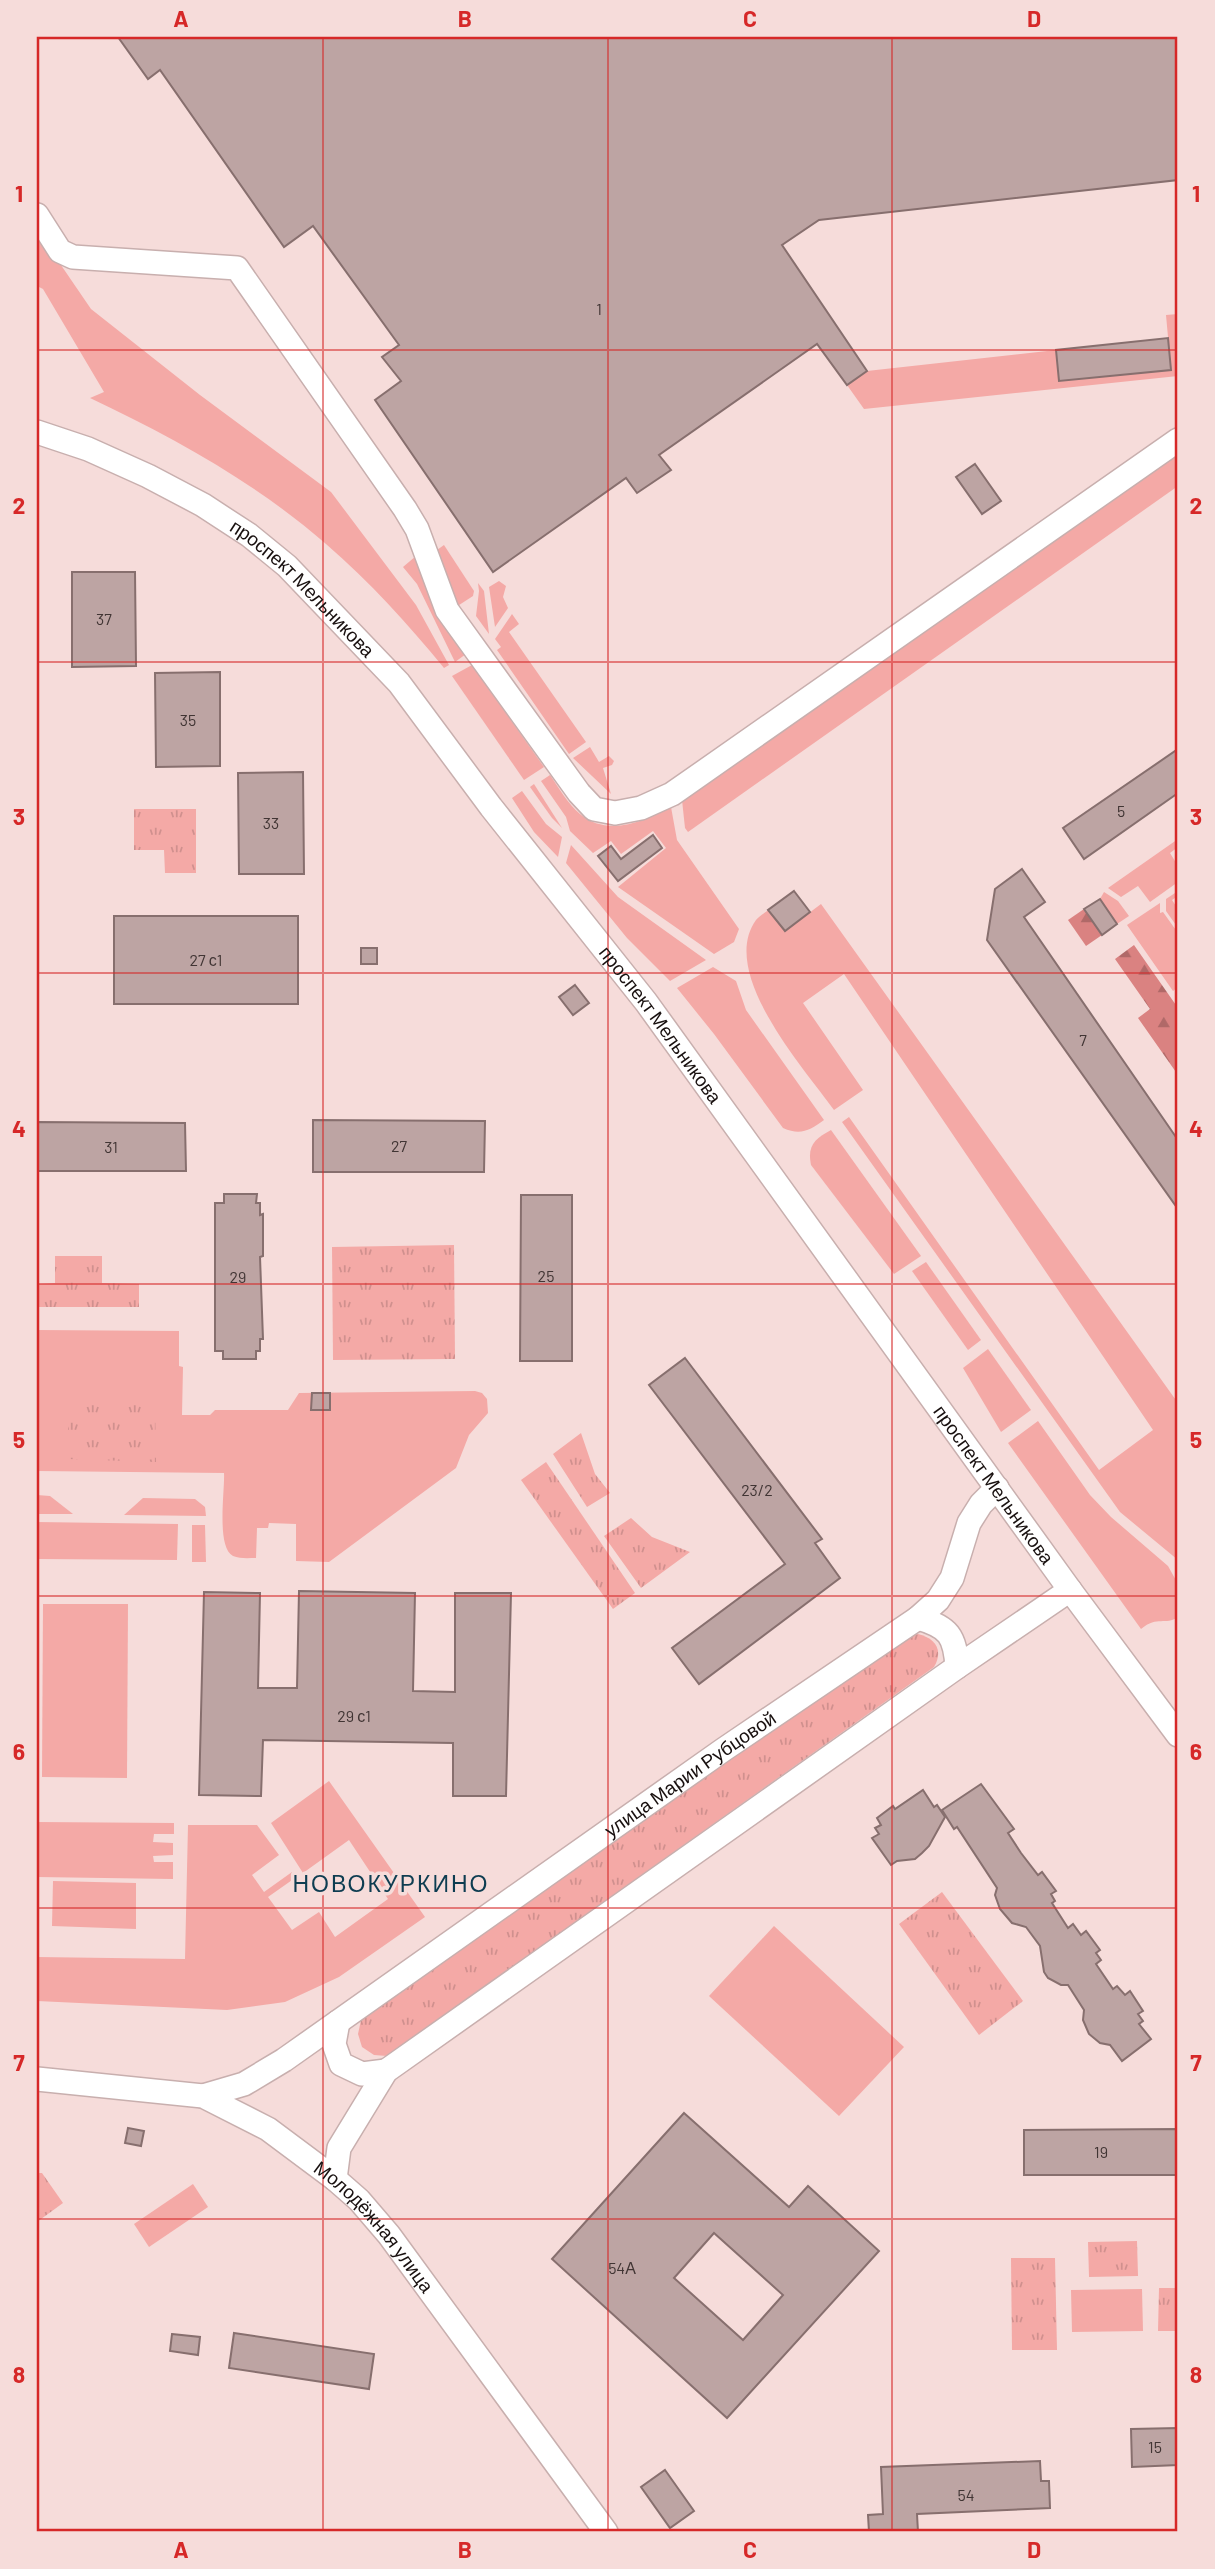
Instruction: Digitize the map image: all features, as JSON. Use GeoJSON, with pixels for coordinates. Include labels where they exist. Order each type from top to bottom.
{"type":"FeatureCollection","features":[{"type":"Feature","properties":{"kind":"street"},"geometry":{"type":"LineString","coordinates":[[37,215],[60,251],[73,257],[237,268],[405,509],[417,530],[447,610],[571,784],[594,808],[605,812],[629,811],[672,794],[1178,440]]}},
{"type":"Feature","properties":{"kind":"street","name":"проспект Мельникова"},"geometry":{"type":"LineString","coordinates":[[37,432],[89,449],[148,476],[203,505],[249,535],[288,566],[399,683],[491,807],[653,1012],[1070,1590],[1178,1735]]}},
{"type":"Feature","properties":{"kind":"street","name":"улица Марии Рубцовой"},"geometry":{"type":"LineString","coordinates":[[203,2096],[244,2084],[338,2022],[712,1758],[918,1618],[938,1600],[952,1578],[970,1523],[981,1504],[997,1488]]}},
{"type":"Feature","properties":{"kind":"street"},"geometry":{"type":"LineString","coordinates":[[335,2179],[339,2148],[386,2071],[1070,1590]]}},
{"type":"Feature","properties":{"kind":"street"},"geometry":{"type":"LineString","coordinates":[[918,1618],[935,1623],[949,1633],[956,1650],[957,1667]]}},
{"type":"Feature","properties":{"kind":"street"},"geometry":{"type":"LineString","coordinates":[[338,2022],[334,2044],[341,2064],[362,2074],[386,2071]]}},
{"type":"Feature","properties":{"kind":"street","name":"Молодёжная улица"},"geometry":{"type":"LineString","coordinates":[[37,2079],[203,2096],[268,2129],[335,2179],[359,2200],[389,2235],[606,2532]]}},
{"type":"Feature","properties":{"kind":"green space"},"geometry":{"type":"Polygon","coordinates":[[[37,230],[91,309],[200,395],[331,492],[416,605],[449,665],[444,668],[417,635],[342,558],[271,501],[183,445],[90,398],[104,392],[43,289],[37,286],[37,230]]]}},
{"type":"Feature","properties":{"kind":"green space"},"geometry":{"type":"Polygon","coordinates":[[[1178,314],[1178,376],[864,409],[847,385],[867,371],[1056,350],[1059,381],[1171,370],[1166,315],[1178,314]]]}},
{"type":"Feature","properties":{"kind":"green space"},"geometry":{"type":"Polygon","coordinates":[[[1178,455],[1178,486],[688,832],[685,828],[682,800],[1178,455]]]}},
{"type":"Feature","properties":{"kind":"green space"},"geometry":{"type":"Polygon","coordinates":[[[444,545],[474,591],[473,596],[456,607],[437,550],[444,545]]]}},
{"type":"Feature","properties":{"kind":"green space"},"geometry":{"type":"Polygon","coordinates":[[[416,556],[437,615],[466,654],[455,662],[417,584],[403,567],[416,556]]]}},
{"type":"Feature","properties":{"kind":"green space"},"geometry":{"type":"Polygon","coordinates":[[[499,581],[506,586],[503,597],[508,608],[495,627],[489,587],[499,581]]]}},
{"type":"Feature","properties":{"kind":"green space"},"geometry":{"type":"Polygon","coordinates":[[[478,583],[484,591],[489,634],[476,616],[478,583]]]}},
{"type":"Feature","properties":{"kind":"green space"},"geometry":{"type":"Polygon","coordinates":[[[512,614],[519,624],[509,632],[586,742],[569,754],[497,650],[501,647],[495,639],[512,614]]]}},
{"type":"Feature","properties":{"kind":"green space"},"geometry":{"type":"Polygon","coordinates":[[[472,665],[544,767],[524,780],[452,676],[472,665]]]}},
{"type":"Feature","properties":{"kind":"green space"},"geometry":{"type":"Polygon","coordinates":[[[590,747],[599,762],[609,756],[614,761],[612,765],[603,768],[611,794],[573,758],[590,747]]]}},
{"type":"Feature","properties":{"kind":"green space"},"geometry":{"type":"Polygon","coordinates":[[[550,775],[580,814],[602,825],[626,825],[671,807],[677,840],[739,929],[734,942],[714,954],[618,887],[666,848],[653,831],[621,854],[611,841],[593,853],[570,831],[566,817],[541,781],[550,775]]]}},
{"type":"Feature","properties":{"kind":"green space"},"geometry":{"type":"Polygon","coordinates":[[[534,784],[562,828],[530,787],[534,784]]]}},
{"type":"Feature","properties":{"kind":"green space"},"geometry":{"type":"Polygon","coordinates":[[[522,791],[546,824],[562,837],[558,857],[534,832],[512,798],[522,791]]]}},
{"type":"Feature","properties":{"kind":"green space"},"geometry":{"type":"Polygon","coordinates":[[[134,809],[196,809],[196,873],[165,873],[164,850],[134,850],[134,809]]]}},
{"type":"Feature","properties":{"kind":"green space"},"geometry":{"type":"Polygon","coordinates":[[[1178,839],[1178,847],[1170,853],[1178,866],[1178,882],[1150,902],[1138,886],[1121,897],[1108,888],[1178,839]]]}},
{"type":"Feature","properties":{"kind":"green space"},"geometry":{"type":"Polygon","coordinates":[[[571,845],[618,897],[706,960],[670,981],[627,938],[566,863],[571,845]]]}},
{"type":"Feature","properties":{"kind":"green space"},"geometry":{"type":"Polygon","coordinates":[[[1178,891],[1178,896],[1172,900],[1178,909],[1178,928],[1166,911],[1166,899],[1178,891]]]}},
{"type":"Feature","properties":{"kind":"green space"},"geometry":{"type":"Polygon","coordinates":[[[1104,892],[1118,901],[1129,916],[1117,924],[1100,899],[1104,892]]]}},
{"type":"Feature","properties":{"kind":"green space"},"geometry":{"type":"Polygon","coordinates":[[[1160,903],[1160,913],[1163,912],[1178,933],[1178,987],[1173,991],[1127,925],[1160,903]]]}},
{"type":"Feature","properties":{"kind":"green space"},"geometry":{"type":"Polygon","coordinates":[[[821,904],[1178,1403],[1178,1560],[1120,1512],[842,1122],[849,1117],[1099,1470],[1153,1430],[844,974],[803,1003],[863,1090],[834,1110],[769,1019],[756,992],[748,966],[747,942],[756,920],[768,910],[785,931],[821,904]]]}},
{"type":"Feature","properties":{"kind":"green space"},"geometry":{"type":"Polygon","coordinates":[[[1084,909],[1102,935],[1086,946],[1068,920],[1084,909]]]}},
{"type":"Feature","properties":{"kind":"green space"},"geometry":{"type":"Polygon","coordinates":[[[1134,945],[1178,1008],[1178,1075],[1138,1018],[1150,1009],[1115,959],[1134,945]]]}},
{"type":"Feature","properties":{"kind":"green space"},"geometry":{"type":"Polygon","coordinates":[[[713,967],[736,981],[746,1010],[824,1120],[819,1124],[800,1132],[783,1128],[677,988],[713,967]]]}},
{"type":"Feature","properties":{"kind":"green space"},"geometry":{"type":"Polygon","coordinates":[[[831,1130],[921,1256],[894,1274],[811,1165],[811,1148],[821,1136],[831,1130]]]}},
{"type":"Feature","properties":{"kind":"green space"},"geometry":{"type":"Polygon","coordinates":[[[454,1245],[455,1359],[333,1360],[332,1247],[454,1245]]]}},
{"type":"Feature","properties":{"kind":"green space"},"geometry":{"type":"Polygon","coordinates":[[[55,1256],[102,1256],[102,1283],[139,1284],[139,1307],[37,1307],[37,1284],[55,1283],[55,1256]]]}},
{"type":"Feature","properties":{"kind":"green space"},"geometry":{"type":"Polygon","coordinates":[[[926,1262],[981,1340],[968,1350],[912,1271],[926,1262]]]}},
{"type":"Feature","properties":{"kind":"green space"},"geometry":{"type":"Polygon","coordinates":[[[37,1330],[179,1331],[179,1366],[183,1367],[182,1415],[210,1415],[215,1410],[288,1410],[299,1393],[475,1391],[482,1393],[487,1399],[488,1413],[469,1435],[456,1468],[329,1562],[296,1561],[296,1524],[269,1523],[268,1528],[257,1528],[256,1558],[239,1558],[228,1551],[223,1531],[224,1473],[37,1471],[37,1330]]]}},
{"type":"Feature","properties":{"kind":"green space"},"geometry":{"type":"Polygon","coordinates":[[[988,1349],[1031,1410],[1001,1432],[963,1368],[988,1349]]]}},
{"type":"Feature","properties":{"kind":"green space"},"geometry":{"type":"Polygon","coordinates":[[[68,1398],[155,1402],[156,1462],[68,1459],[68,1398]]]}},
{"type":"Feature","properties":{"kind":"green space"},"geometry":{"type":"Polygon","coordinates":[[[1038,1421],[1090,1495],[1111,1517],[1168,1566],[1178,1584],[1178,1617],[1169,1621],[1152,1622],[1141,1629],[1008,1443],[1038,1421]]]}},
{"type":"Feature","properties":{"kind":"green space"},"geometry":{"type":"Polygon","coordinates":[[[581,1433],[595,1474],[610,1493],[587,1507],[553,1454],[581,1433]]]}},
{"type":"Feature","properties":{"kind":"green space"},"geometry":{"type":"Polygon","coordinates":[[[546,1462],[635,1593],[613,1609],[521,1480],[546,1462]]]}},
{"type":"Feature","properties":{"kind":"green space"},"geometry":{"type":"Polygon","coordinates":[[[37,1495],[50,1496],[73,1514],[37,1514],[37,1495]]]}},
{"type":"Feature","properties":{"kind":"green space"},"geometry":{"type":"Polygon","coordinates":[[[143,1498],[195,1499],[205,1507],[206,1516],[124,1515],[143,1498]]]}},
{"type":"Feature","properties":{"kind":"green space"},"geometry":{"type":"Polygon","coordinates":[[[631,1518],[652,1537],[690,1552],[641,1588],[604,1536],[631,1518]]]}},
{"type":"Feature","properties":{"kind":"green space"},"geometry":{"type":"Polygon","coordinates":[[[37,1522],[178,1524],[177,1560],[37,1559],[37,1522]]]}},
{"type":"Feature","properties":{"kind":"green space"},"geometry":{"type":"Polygon","coordinates":[[[192,1525],[205,1525],[206,1562],[192,1562],[192,1525]]]}},
{"type":"Feature","properties":{"kind":"green space"},"geometry":{"type":"Polygon","coordinates":[[[43,1604],[128,1604],[127,1778],[42,1777],[43,1604]]]}},
{"type":"Feature","properties":{"kind":"green space"},"geometry":{"type":"Polygon","coordinates":[[[918,1634],[929,1638],[938,1650],[934,1667],[387,2056],[374,2055],[362,2047],[358,2034],[361,2020],[528,1900],[911,1635],[918,1634]]]}},
{"type":"Feature","properties":{"kind":"green space"},"geometry":{"type":"Polygon","coordinates":[[[329,1781],[425,1917],[339,1977],[285,2002],[227,2010],[37,2001],[37,1957],[185,1959],[188,1825],[257,1825],[279,1855],[252,1875],[264,1892],[292,1872],[295,1878],[268,1897],[292,1930],[319,1912],[335,1937],[388,1899],[349,1840],[303,1873],[271,1823],[329,1781]]]}},
{"type":"Feature","properties":{"kind":"green space"},"geometry":{"type":"Polygon","coordinates":[[[37,1822],[174,1823],[174,1834],[154,1834],[153,1842],[173,1843],[173,1855],[153,1856],[154,1862],[173,1862],[173,1879],[37,1877],[37,1822]]]}},
{"type":"Feature","properties":{"kind":"green space"},"geometry":{"type":"Polygon","coordinates":[[[53,1881],[136,1883],[136,1929],[52,1926],[53,1881]]]}},
{"type":"Feature","properties":{"kind":"green space"},"geometry":{"type":"Polygon","coordinates":[[[942,1892],[1023,2001],[979,2035],[899,1924],[942,1892]]]}},
{"type":"Feature","properties":{"kind":"green space"},"geometry":{"type":"Polygon","coordinates":[[[774,1926],[904,2047],[839,2116],[709,1996],[774,1926]]]}},
{"type":"Feature","properties":{"kind":"green space"},"geometry":{"type":"Polygon","coordinates":[[[37,2173],[42,2173],[63,2203],[37,2222],[37,2173]]]}},
{"type":"Feature","properties":{"kind":"green space"},"geometry":{"type":"Polygon","coordinates":[[[193,2184],[208,2207],[149,2247],[134,2224],[193,2184]]]}},
{"type":"Feature","properties":{"kind":"green space"},"geometry":{"type":"Polygon","coordinates":[[[1137,2241],[1138,2276],[1089,2277],[1088,2242],[1137,2241]]]}},
{"type":"Feature","properties":{"kind":"green space"},"geometry":{"type":"Polygon","coordinates":[[[1011,2258],[1055,2258],[1057,2350],[1012,2350],[1011,2258]]]}},
{"type":"Feature","properties":{"kind":"green space"},"geometry":{"type":"Polygon","coordinates":[[[1159,2288],[1178,2288],[1178,2331],[1158,2331],[1159,2288]]]}},
{"type":"Feature","properties":{"kind":"green space"},"geometry":{"type":"Polygon","coordinates":[[[1142,2289],[1143,2331],[1072,2332],[1071,2290],[1142,2289]]]}},
{"type":"Feature","properties":{"kind":"building"},"geometry":{"type":"Polygon","coordinates":[[[118,37],[1178,37],[1178,180],[819,220],[782,245],[867,371],[847,385],[817,344],[659,455],[671,470],[637,493],[626,478],[493,572],[375,400],[401,381],[382,357],[399,345],[313,226],[284,247],[160,70],[148,79],[118,37]]]}},
{"type":"Feature","properties":{"kind":"building"},"geometry":{"type":"Polygon","coordinates":[[[1168,338],[1171,370],[1059,381],[1056,350],[1168,338]]]}},
{"type":"Feature","properties":{"kind":"building"},"geometry":{"type":"Polygon","coordinates":[[[975,464],[1001,501],[982,514],[956,477],[975,464]]]}},
{"type":"Feature","properties":{"kind":"building"},"geometry":{"type":"Polygon","coordinates":[[[72,572],[135,572],[136,666],[72,667],[72,572]]]}},
{"type":"Feature","properties":{"kind":"building"},"geometry":{"type":"Polygon","coordinates":[[[220,672],[220,766],[156,767],[155,673],[220,672]]]}},
{"type":"Feature","properties":{"kind":"building"},"geometry":{"type":"Polygon","coordinates":[[[1178,749],[1178,793],[1084,859],[1063,828],[1178,749]]]}},
{"type":"Feature","properties":{"kind":"building"},"geometry":{"type":"Polygon","coordinates":[[[303,772],[304,874],[239,874],[238,773],[303,772]]]}},
{"type":"Feature","properties":{"kind":"building"},"geometry":{"type":"Polygon","coordinates":[[[653,835],[662,848],[618,881],[598,856],[611,846],[621,859],[653,835]]]}},
{"type":"Feature","properties":{"kind":"building"},"geometry":{"type":"Polygon","coordinates":[[[1022,869],[1045,902],[1024,917],[1178,1140],[1178,1209],[987,940],[995,889],[1022,869]]]}},
{"type":"Feature","properties":{"kind":"building"},"geometry":{"type":"Polygon","coordinates":[[[794,891],[810,912],[785,931],[768,910],[794,891]]]}},
{"type":"Feature","properties":{"kind":"building"},"geometry":{"type":"Polygon","coordinates":[[[1100,899],[1117,924],[1102,935],[1084,909],[1100,899]]]}},
{"type":"Feature","properties":{"kind":"building"},"geometry":{"type":"Polygon","coordinates":[[[114,916],[298,916],[298,1004],[114,1004],[114,916]]]}},
{"type":"Feature","properties":{"kind":"building"},"geometry":{"type":"Polygon","coordinates":[[[361,948],[377,948],[377,964],[361,964],[361,948]]]}},
{"type":"Feature","properties":{"kind":"building"},"geometry":{"type":"Polygon","coordinates":[[[575,985],[589,1003],[573,1015],[559,997],[575,985]]]}},
{"type":"Feature","properties":{"kind":"building"},"geometry":{"type":"Polygon","coordinates":[[[313,1120],[485,1121],[484,1172],[313,1172],[313,1120]]]}},
{"type":"Feature","properties":{"kind":"building"},"geometry":{"type":"Polygon","coordinates":[[[37,1122],[185,1123],[186,1171],[37,1171],[37,1122]]]}},
{"type":"Feature","properties":{"kind":"building"},"geometry":{"type":"Polygon","coordinates":[[[224,1194],[257,1194],[256,1203],[260,1203],[260,1215],[263,1214],[263,1256],[260,1257],[263,1339],[260,1339],[260,1351],[256,1351],[256,1359],[223,1359],[223,1351],[215,1351],[215,1203],[224,1203],[224,1194]]]}},
{"type":"Feature","properties":{"kind":"building"},"geometry":{"type":"Polygon","coordinates":[[[521,1195],[572,1195],[572,1361],[520,1361],[521,1195]]]}},
{"type":"Feature","properties":{"kind":"building"},"geometry":{"type":"Polygon","coordinates":[[[685,1358],[822,1539],[815,1543],[840,1578],[699,1684],[672,1648],[785,1564],[649,1385],[685,1358]]]}},
{"type":"Feature","properties":{"kind":"building"},"geometry":{"type":"Polygon","coordinates":[[[312,1393],[330,1393],[330,1410],[311,1410],[312,1393]]]}},
{"type":"Feature","properties":{"kind":"building"},"geometry":{"type":"Polygon","coordinates":[[[299,1591],[415,1593],[413,1691],[455,1692],[455,1593],[511,1593],[506,1796],[453,1796],[453,1743],[263,1740],[261,1796],[199,1795],[204,1592],[260,1593],[258,1688],[297,1688],[299,1591]]]}},
{"type":"Feature","properties":{"kind":"building"},"geometry":{"type":"Polygon","coordinates":[[[981,1784],[1014,1829],[1008,1833],[1021,1853],[1038,1875],[1042,1872],[1056,1891],[1051,1894],[1055,1901],[1052,1903],[1068,1928],[1073,1924],[1081,1935],[1086,1931],[1100,1950],[1096,1953],[1101,1960],[1096,1964],[1113,1989],[1117,1986],[1125,1995],[1130,1991],[1143,2011],[1138,2014],[1143,2021],[1139,2024],[1151,2039],[1122,2061],[1110,2045],[1100,2043],[1089,2034],[1083,2020],[1084,2010],[1068,1985],[1061,1985],[1048,1978],[1044,1972],[1040,1946],[1026,1927],[1012,1923],[1000,1909],[995,1895],[997,1888],[957,1827],[954,1829],[942,1810],[981,1784]]]}},
{"type":"Feature","properties":{"kind":"building"},"geometry":{"type":"Polygon","coordinates":[[[923,1790],[934,1807],[937,1805],[945,1817],[929,1846],[922,1853],[915,1859],[897,1861],[891,1865],[872,1838],[879,1834],[875,1828],[881,1825],[877,1818],[923,1790]]]}},
{"type":"Feature","properties":{"kind":"building"},"geometry":{"type":"Polygon","coordinates":[[[684,2113],[789,2207],[808,2186],[879,2251],[727,2418],[552,2259],[684,2113]],[[714,2233],[674,2278],[743,2340],[783,2295],[714,2233]]]}},
{"type":"Feature","properties":{"kind":"building"},"geometry":{"type":"Polygon","coordinates":[[[128,2128],[144,2131],[141,2146],[125,2143],[128,2128]]]}},
{"type":"Feature","properties":{"kind":"building"},"geometry":{"type":"Polygon","coordinates":[[[1178,2129],[1178,2175],[1024,2175],[1024,2130],[1178,2129]]]}},
{"type":"Feature","properties":{"kind":"building"},"geometry":{"type":"Polygon","coordinates":[[[234,2333],[374,2354],[369,2389],[229,2368],[234,2333]]]}},
{"type":"Feature","properties":{"kind":"building"},"geometry":{"type":"Polygon","coordinates":[[[172,2334],[200,2337],[198,2355],[170,2351],[172,2334]]]}},
{"type":"Feature","properties":{"kind":"building"},"geometry":{"type":"Polygon","coordinates":[[[1178,2428],[1178,2465],[1132,2467],[1131,2429],[1178,2428]]]}},
{"type":"Feature","properties":{"kind":"building"},"geometry":{"type":"Polygon","coordinates":[[[1040,2461],[1041,2481],[1049,2481],[1050,2508],[917,2514],[918,2532],[869,2532],[868,2515],[883,2514],[881,2467],[1040,2461]]]}},
{"type":"Feature","properties":{"kind":"building"},"geometry":{"type":"Polygon","coordinates":[[[665,2470],[694,2511],[670,2528],[641,2487],[665,2470]]]}},
{"type":"Feature","properties":{"kind":"district","name":"НОВОКУРКИНО"},"geometry":{"type":"Point","coordinates":[391,1884]}}]}
